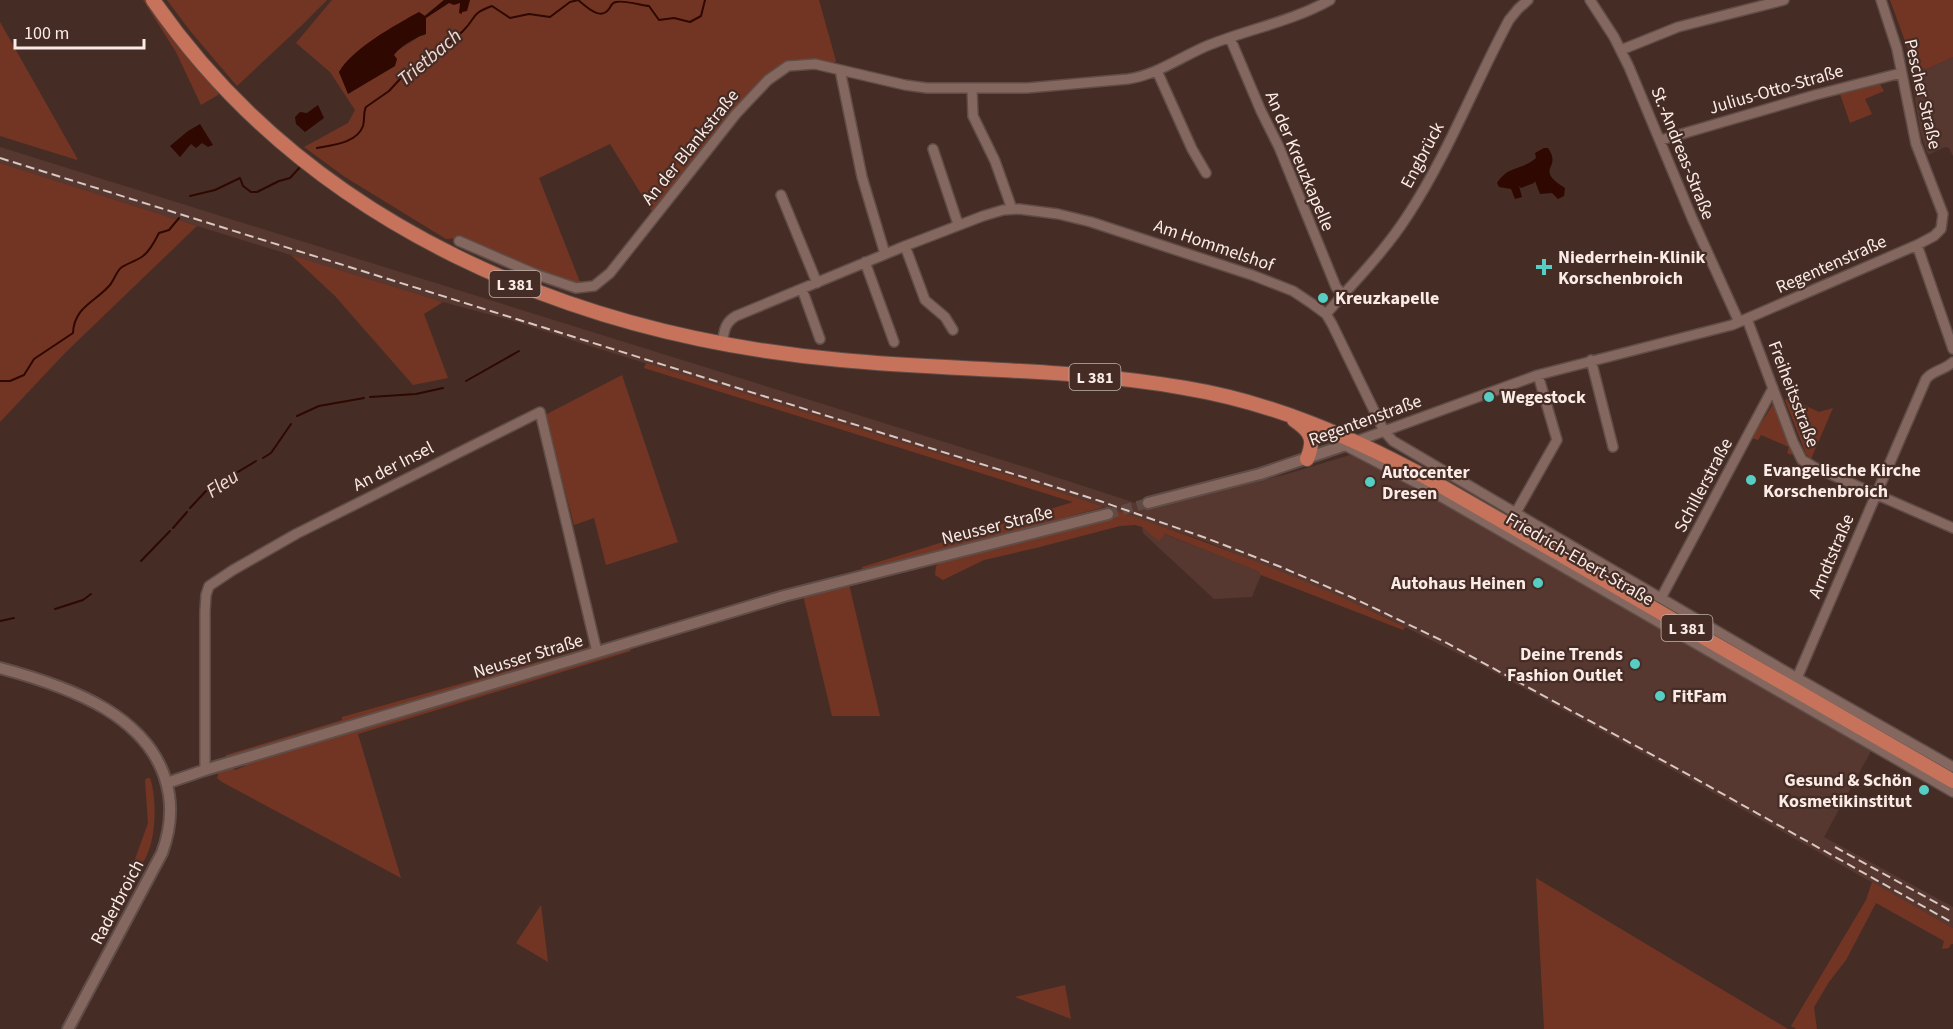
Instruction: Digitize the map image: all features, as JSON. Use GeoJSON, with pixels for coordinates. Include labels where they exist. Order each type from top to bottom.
{"type":"FeatureCollection","features":[{"type":"Feature","properties":{"kind":"main road","name":"L 381"},"geometry":{"type":"LineString","coordinates":[[153,0],[180,37],[218,80],[266,128],[304,160],[351,195],[393,222],[494,275],[554,300],[606,316],[722,345],[834,360],[1130,380],[1211,393],[1285,414],[1433,481],[1953,781]]}},
{"type":"Feature","properties":{"kind":"main road"},"geometry":{"type":"LineString","coordinates":[[1285,414],[1299,423],[1310,435],[1312,443],[1307,459]]}},
{"type":"Feature","properties":{"kind":"street","name":"An der Blankstraße"},"geometry":{"type":"LineString","coordinates":[[459,241],[561,284],[580,289],[594,286],[610,273],[732,119],[775,74],[785,67],[815,64],[916,87],[972,89],[1075,85],[1137,78],[1201,49],[1304,12],[1330,0]]}},
{"type":"Feature","properties":{"kind":"street","name":"Engbrück"},"geometry":{"type":"LineString","coordinates":[[1326,314],[1384,248],[1411,211],[1442,155],[1509,20],[1528,0]]}},
{"type":"Feature","properties":{"kind":"street","name":"St.-Andreas-Straße"},"geometry":{"type":"LineString","coordinates":[[1590,0],[1621,50],[1661,140],[1692,218],[1743,321]]}},
{"type":"Feature","properties":{"kind":"street"},"geometry":{"type":"LineString","coordinates":[[1621,50],[1678,27],[1784,0]]}},
{"type":"Feature","properties":{"kind":"street","name":"Pescher Straße"},"geometry":{"type":"LineString","coordinates":[[1881,0],[1897,48],[1917,149],[1943,214],[1941,229]]}},
{"type":"Feature","properties":{"kind":"street","name":"An der Kreuzkapelle"},"geometry":{"type":"LineString","coordinates":[[1230,38],[1279,147],[1336,287],[1343,295]]}},
{"type":"Feature","properties":{"kind":"street"},"geometry":{"type":"LineString","coordinates":[[840,70],[862,177],[885,254]]}},
{"type":"Feature","properties":{"kind":"street"},"geometry":{"type":"LineString","coordinates":[[1157,70],[1191,149],[1206,173]]}},
{"type":"Feature","properties":{"kind":"street","name":"Julius-Otto-Straße"},"geometry":{"type":"LineString","coordinates":[[1661,140],[1793,101],[1901,73]]}},
{"type":"Feature","properties":{"kind":"street"},"geometry":{"type":"LineString","coordinates":[[972,89],[973,116],[995,161],[1012,210]]}},
{"type":"Feature","properties":{"kind":"street"},"geometry":{"type":"LineString","coordinates":[[933,148],[958,224]]}},
{"type":"Feature","properties":{"kind":"street"},"geometry":{"type":"LineString","coordinates":[[780,195],[817,283]]}},
{"type":"Feature","properties":{"kind":"street","name":"Am Hommelshof"},"geometry":{"type":"LineString","coordinates":[[722,345],[725,326],[731,319],[958,224],[994,212],[1027,210],[1082,219],[1221,264],[1293,291],[1326,314],[1384,430]]}},
{"type":"Feature","properties":{"kind":"street"},"geometry":{"type":"LineString","coordinates":[[1941,229],[1952,229]]}},
{"type":"Feature","properties":{"kind":"street","name":"Regentenstraße"},"geometry":{"type":"LineString","coordinates":[[1148,503],[1307,459],[1538,375],[1743,321],[1917,245],[1938,234],[1941,229]]}},
{"type":"Feature","properties":{"kind":"street"},"geometry":{"type":"LineString","coordinates":[[1917,245],[1953,349]]}},
{"type":"Feature","properties":{"kind":"street"},"geometry":{"type":"LineString","coordinates":[[905,246],[925,300],[945,318],[953,330]]}},
{"type":"Feature","properties":{"kind":"street"},"geometry":{"type":"LineString","coordinates":[[865,262],[894,342]]}},
{"type":"Feature","properties":{"kind":"street"},"geometry":{"type":"LineString","coordinates":[[802,289],[820,339]]}},
{"type":"Feature","properties":{"kind":"street","name":"Freiheitsstraße"},"geometry":{"type":"LineString","coordinates":[[1743,321],[1802,460],[1953,528]]}},
{"type":"Feature","properties":{"kind":"street"},"geometry":{"type":"LineString","coordinates":[[1591,360],[1613,447]]}},
{"type":"Feature","properties":{"kind":"street","name":"Arndtstraße"},"geometry":{"type":"LineString","coordinates":[[1797,678],[1926,378],[1953,362]]}},
{"type":"Feature","properties":{"kind":"street"},"geometry":{"type":"LineString","coordinates":[[1515,514],[1557,440],[1538,375]]}},
{"type":"Feature","properties":{"kind":"street","name":"Schillerstraße"},"geometry":{"type":"LineString","coordinates":[[1661,598],[1773,388]]}},
{"type":"Feature","properties":{"kind":"street","name":"An der Insel"},"geometry":{"type":"LineString","coordinates":[[205,770],[205,603],[210,586],[296,534],[540,412],[597,652]]}},
{"type":"Feature","properties":{"kind":"street","name":"Friedrich-Ebert-Straße"},"geometry":{"type":"LineString","coordinates":[[1384,430],[1394,441],[1515,514],[1953,767]]}},
{"type":"Feature","properties":{"kind":"street","name":"Friedrich-Ebert-Straße"},"geometry":{"type":"LineString","coordinates":[[1352,444],[1953,792]]}},
{"type":"Feature","properties":{"kind":"street","name":"Neusser Straße"},"geometry":{"type":"LineString","coordinates":[[167,783],[816,587],[1108,514]]}},
{"type":"Feature","properties":{"kind":"street"},"geometry":{"type":"LineString","coordinates":[[0,668],[65,689],[126,723],[151,748],[167,783]]}},
{"type":"Feature","properties":{"kind":"street","name":"Raderbroich"},"geometry":{"type":"LineString","coordinates":[[68,1029],[162,853],[170,822],[167,783]]}},
{"type":"Feature","properties":{"kind":"shaded area"},"geometry":{"type":"Polygon","coordinates":[[[143,0],[148,0],[220,91],[218,95],[201,105],[176,52],[143,0]]]}},
{"type":"Feature","properties":{"kind":"shaded area"},"geometry":{"type":"Polygon","coordinates":[[[167,0],[327,0],[237,86],[167,0]]]}},
{"type":"Feature","properties":{"kind":"shaded area"},"geometry":{"type":"Polygon","coordinates":[[[332,0],[444,0],[424,16],[339,72],[348,93],[395,66],[396,52],[419,36],[425,35],[425,18],[449,3],[460,2],[462,12],[470,0],[819,0],[836,61],[833,64],[804,59],[796,60],[780,65],[772,71],[653,213],[610,144],[539,178],[580,282],[571,285],[461,238],[446,239],[345,177],[304,147],[348,123],[355,110],[330,72],[296,43],[332,0]]]}},
{"type":"Feature","properties":{"kind":"shaded area"},"geometry":{"type":"Polygon","coordinates":[[[444,0],[470,0],[467,11],[462,14],[459,13],[460,3],[454,5],[449,3],[426,18],[426,34],[409,42],[396,52],[395,66],[348,94],[339,72],[345,63],[375,38],[419,12],[425,16],[444,0]]]}},
{"type":"Feature","properties":{"kind":"shaded area"},"geometry":{"type":"Polygon","coordinates":[[[1890,0],[1953,0],[1953,57],[1927,69],[1910,67],[1909,52],[1890,0]]]}},
{"type":"Feature","properties":{"kind":"shaded area"},"geometry":{"type":"Polygon","coordinates":[[[0,22],[77,158],[77,160],[0,136],[0,22]]]}},
{"type":"Feature","properties":{"kind":"shaded area"},"geometry":{"type":"Polygon","coordinates":[[[1953,57],[1953,156],[1949,148],[1945,147],[1928,155],[1920,131],[1910,67],[1927,69],[1953,57]]]}},
{"type":"Feature","properties":{"kind":"shaded area"},"geometry":{"type":"Polygon","coordinates":[[[1880,84],[1884,91],[1865,99],[1872,114],[1850,123],[1840,94],[1880,84]]]}},
{"type":"Feature","properties":{"kind":"shaded area"},"geometry":{"type":"Polygon","coordinates":[[[318,105],[324,118],[305,132],[296,124],[295,117],[300,112],[307,113],[318,105]]]}},
{"type":"Feature","properties":{"kind":"shaded area"},"geometry":{"type":"Polygon","coordinates":[[[200,124],[213,145],[208,147],[202,143],[196,148],[191,144],[180,157],[170,146],[200,124]]]}},
{"type":"Feature","properties":{"kind":"shaded area"},"geometry":{"type":"Polygon","coordinates":[[[0,147],[1145,506],[1284,475],[1350,455],[1367,459],[1790,701],[1871,751],[1824,837],[1953,907],[1953,928],[1483,666],[1379,614],[1205,541],[1027,481],[517,322],[443,302],[197,226],[0,163],[0,147]]]}},
{"type":"Feature","properties":{"kind":"shaded area"},"geometry":{"type":"Polygon","coordinates":[[[1548,148],[1552,155],[1551,176],[1565,188],[1564,196],[1558,199],[1552,193],[1540,194],[1535,181],[1521,188],[1519,186],[1522,197],[1515,199],[1511,189],[1499,187],[1497,183],[1506,173],[1531,162],[1536,158],[1535,153],[1548,148]]]}},
{"type":"Feature","properties":{"kind":"shaded area"},"geometry":{"type":"Polygon","coordinates":[[[0,163],[197,226],[66,352],[0,422],[0,163]]]}},
{"type":"Feature","properties":{"kind":"shaded area"},"geometry":{"type":"Polygon","coordinates":[[[291,255],[443,302],[424,314],[448,378],[413,385],[335,296],[291,255]]]}},
{"type":"Feature","properties":{"kind":"shaded area"},"geometry":{"type":"Polygon","coordinates":[[[646,363],[1104,507],[993,538],[862,569],[862,567],[1073,502],[644,368],[646,363]]]}},
{"type":"Feature","properties":{"kind":"shaded area"},"geometry":{"type":"Polygon","coordinates":[[[622,375],[678,542],[606,565],[594,518],[574,525],[545,415],[622,375]]]}},
{"type":"Feature","properties":{"kind":"shaded area"},"geometry":{"type":"Polygon","coordinates":[[[1789,398],[1819,412],[1833,408],[1811,459],[1806,454],[1785,400],[1789,398]]]}},
{"type":"Feature","properties":{"kind":"shaded area"},"geometry":{"type":"Polygon","coordinates":[[[1773,404],[1793,451],[1791,455],[1787,453],[1789,447],[1761,435],[1758,440],[1752,438],[1773,404]]]}},
{"type":"Feature","properties":{"kind":"shaded area"},"geometry":{"type":"Polygon","coordinates":[[[1106,507],[1257,562],[1405,627],[1403,630],[1261,575],[1258,571],[1165,534],[1159,541],[1142,527],[1135,525],[1120,526],[984,560],[943,580],[935,575],[936,566],[941,562],[1114,516],[1106,507]]]}},
{"type":"Feature","properties":{"kind":"shaded area"},"geometry":{"type":"Polygon","coordinates":[[[1142,527],[1150,532],[1164,534],[1259,571],[1261,575],[1252,597],[1214,599],[1143,533],[1142,527]]]}},
{"type":"Feature","properties":{"kind":"shaded area"},"geometry":{"type":"Polygon","coordinates":[[[849,584],[880,716],[832,716],[803,595],[849,584]]]}},
{"type":"Feature","properties":{"kind":"shaded area"},"geometry":{"type":"Polygon","coordinates":[[[591,642],[590,650],[234,757],[233,755],[226,757],[226,755],[342,720],[342,717],[587,648],[591,642]]]}},
{"type":"Feature","properties":{"kind":"shaded area"},"geometry":{"type":"Polygon","coordinates":[[[629,647],[631,651],[358,734],[401,878],[217,778],[219,771],[232,767],[235,770],[245,766],[244,763],[629,647]]]}},
{"type":"Feature","properties":{"kind":"shaded area"},"geometry":{"type":"Polygon","coordinates":[[[150,778],[153,788],[154,827],[148,853],[135,870],[134,862],[148,823],[145,780],[150,778]]]}},
{"type":"Feature","properties":{"kind":"shaded area"},"geometry":{"type":"Polygon","coordinates":[[[1536,878],[1788,1029],[1544,1029],[1536,878]]]}},
{"type":"Feature","properties":{"kind":"shaded area"},"geometry":{"type":"Polygon","coordinates":[[[1872,882],[1953,928],[1953,944],[1949,948],[1942,949],[1944,941],[1876,903],[1846,960],[1814,1007],[1817,1029],[1796,1029],[1791,1026],[1866,900],[1872,882]]]}},
{"type":"Feature","properties":{"kind":"shaded area"},"geometry":{"type":"Polygon","coordinates":[[[541,905],[548,962],[516,943],[541,905]]]}},
{"type":"Feature","properties":{"kind":"shaded area"},"geometry":{"type":"Polygon","coordinates":[[[1065,985],[1071,1019],[1015,997],[1065,985]]]}},
{"type":"Feature","properties":{"kind":"waterway","name":"Trietbach"},"geometry":{"type":"LineString","coordinates":[[317,148],[344,142],[356,136],[363,126],[366,107],[389,91],[401,78],[429,61],[432,55],[463,31],[477,14],[492,6],[510,18],[529,14],[550,17],[570,2],[578,0],[594,12],[602,14],[613,3],[624,2],[649,6],[659,20],[674,18],[690,22],[701,16],[705,0]]}},
{"type":"Feature","properties":{"kind":"waterway","name":"Trietbach"},"geometry":{"type":"LineString","coordinates":[[190,196],[215,190],[240,178],[243,186],[251,192],[257,192],[290,178],[301,166]]}},
{"type":"Feature","properties":{"kind":"waterway","name":"Trietbach"},"geometry":{"type":"LineString","coordinates":[[0,381],[10,381],[24,375],[34,359],[73,333],[74,324],[81,311],[109,286],[120,269],[146,254],[159,233],[169,230],[179,218]]}},
{"type":"Feature","properties":{"kind":"waterway","name":"Fleu"},"geometry":{"type":"LineString","coordinates":[[466,381],[519,351]]}},
{"type":"Feature","properties":{"kind":"waterway","name":"Fleu"},"geometry":{"type":"LineString","coordinates":[[370,397],[416,394],[443,388]]}},
{"type":"Feature","properties":{"kind":"waterway","name":"Fleu"},"geometry":{"type":"LineString","coordinates":[[297,416],[319,406],[364,398]]}},
{"type":"Feature","properties":{"kind":"waterway","name":"Fleu"},"geometry":{"type":"LineString","coordinates":[[263,458],[271,453],[291,424]]}},
{"type":"Feature","properties":{"kind":"waterway","name":"Fleu"},"geometry":{"type":"LineString","coordinates":[[190,508],[206,491],[256,461]]}},
{"type":"Feature","properties":{"kind":"waterway","name":"Fleu"},"geometry":{"type":"LineString","coordinates":[[173,528],[187,512]]}},
{"type":"Feature","properties":{"kind":"waterway","name":"Fleu"},"geometry":{"type":"LineString","coordinates":[[141,561],[170,531]]}},
{"type":"Feature","properties":{"kind":"waterway","name":"Fleu"},"geometry":{"type":"LineString","coordinates":[[55,609],[83,600],[91,594]]}},
{"type":"Feature","properties":{"kind":"waterway","name":"Fleu"},"geometry":{"type":"LineString","coordinates":[[0,621],[14,618]]}},
{"type":"Feature","properties":{"kind":"tunnel"},"geometry":{"type":"LineString","coordinates":[[1108,514],[1148,503]]}},
{"type":"Feature","properties":{"kind":"railway"},"geometry":{"type":"LineString","coordinates":[[0,158],[1100,501],[1281,567],[1443,641],[1953,923]]}},
{"type":"Feature","properties":{"kind":"railway"},"geometry":{"type":"LineString","coordinates":[[1835,847],[1953,912]]}},
{"type":"Feature","properties":{"kind":"place","name":"Niederrhein-Klinik Korschenbroich"},"geometry":{"type":"Point","coordinates":[1544,267]}},
{"type":"Feature","properties":{"kind":"place","name":"Kreuzkapelle"},"geometry":{"type":"Point","coordinates":[1323,298]}},
{"type":"Feature","properties":{"kind":"place","name":"Wegestock"},"geometry":{"type":"Point","coordinates":[1489,397]}},
{"type":"Feature","properties":{"kind":"place","name":"Evangelische Kirche Korschenbroich"},"geometry":{"type":"Point","coordinates":[1751,480]}},
{"type":"Feature","properties":{"kind":"place","name":"Autocenter Dresen"},"geometry":{"type":"Point","coordinates":[1370,482]}},
{"type":"Feature","properties":{"kind":"place","name":"Autohaus Heinen"},"geometry":{"type":"Point","coordinates":[1538,583]}},
{"type":"Feature","properties":{"kind":"place","name":"Deine Trends Fashion Outlet"},"geometry":{"type":"Point","coordinates":[1635,664]}},
{"type":"Feature","properties":{"kind":"place","name":"FitFam"},"geometry":{"type":"Point","coordinates":[1660,696]}},
{"type":"Feature","properties":{"kind":"place","name":"Gesund & Schön Kosmetikinstitut"},"geometry":{"type":"Point","coordinates":[1924,790]}}]}
